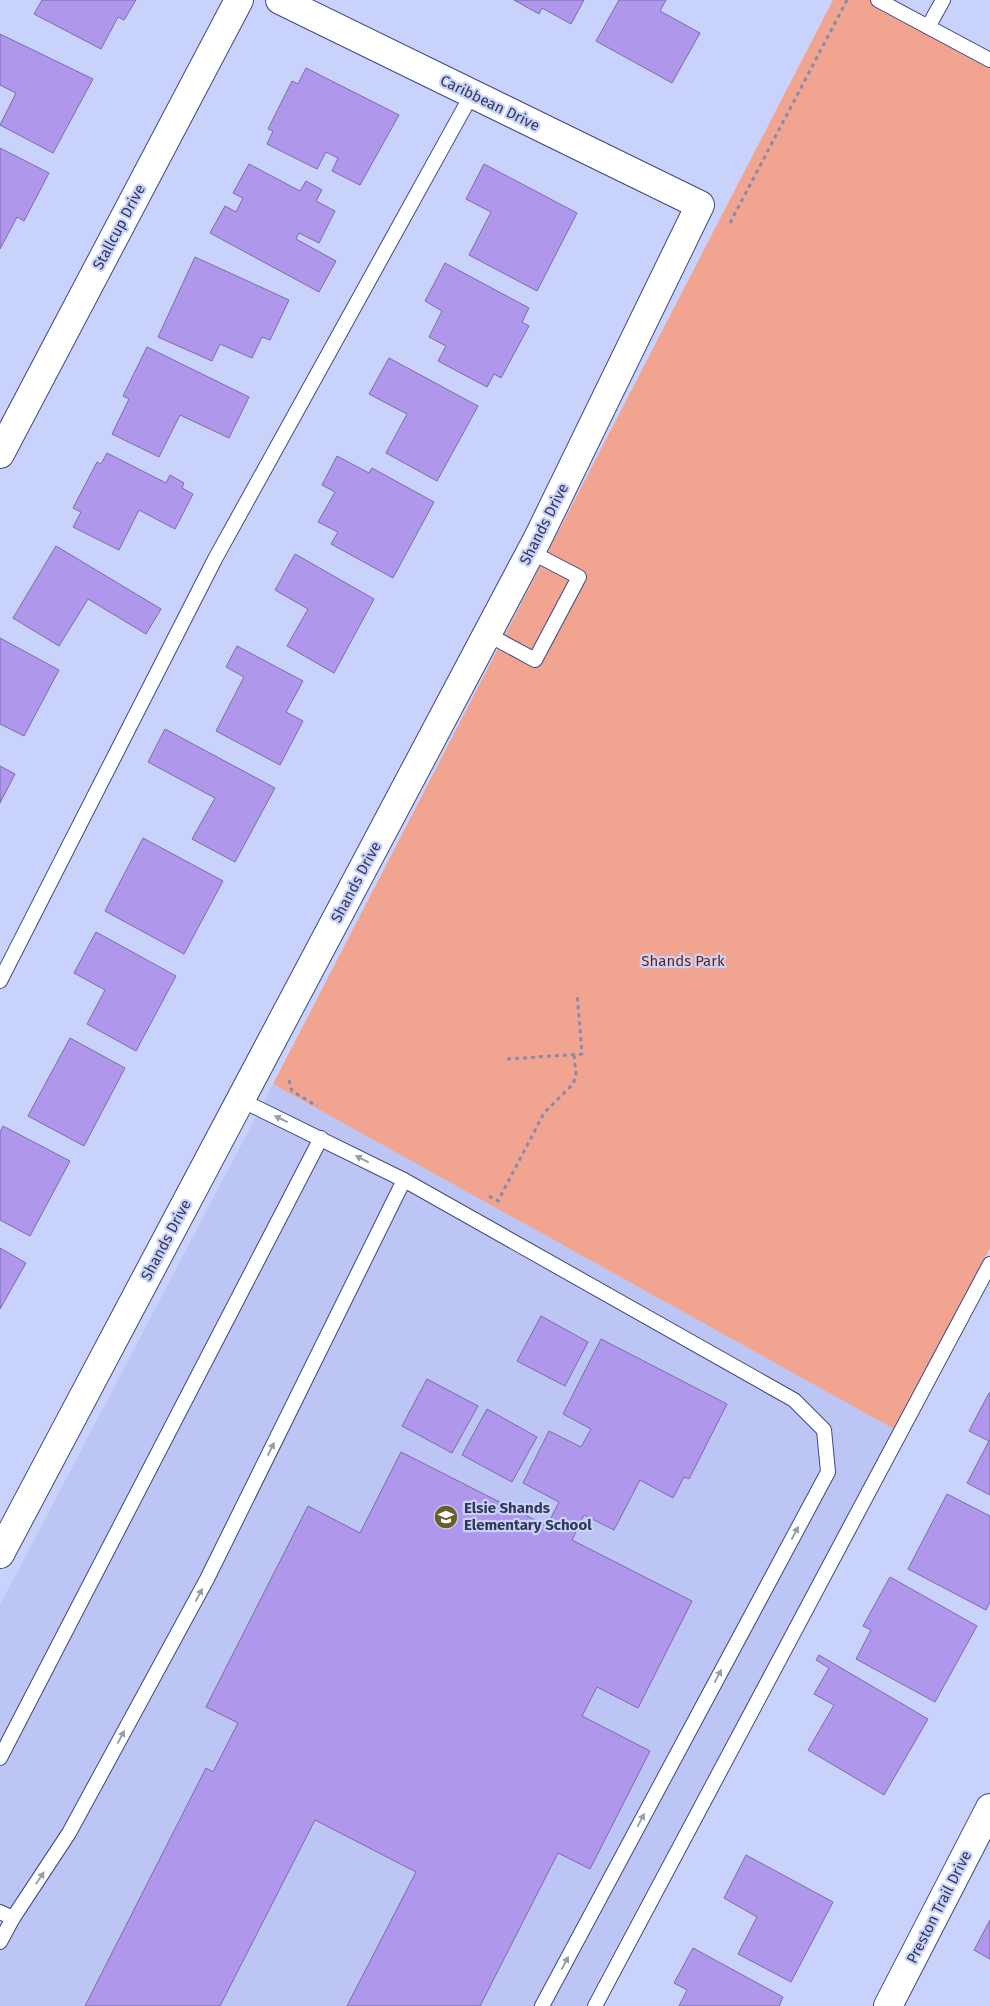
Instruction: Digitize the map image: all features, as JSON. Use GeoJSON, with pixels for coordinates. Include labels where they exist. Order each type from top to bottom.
{"type":"FeatureCollection","features":[{"type":"Feature","properties":{"kind":"street","name":"Stallcup Drive"},"geometry":{"type":"LineString","coordinates":[[0,454],[239,0]]}},
{"type":"Feature","properties":{"kind":"street","name":"Caribbean Drive"},"geometry":{"type":"LineString","coordinates":[[280,0],[700,205]]}},
{"type":"Feature","properties":{"kind":"street","name":"Shands Drive"},"geometry":{"type":"LineString","coordinates":[[0,1554],[531,552],[700,205]]}},
{"type":"Feature","properties":{"kind":"street","name":"Preston Trail Drive"},"geometry":{"type":"LineString","coordinates":[[889,2005],[990,1808]]}},
{"type":"Feature","properties":{"kind":"lane"},"geometry":{"type":"LineString","coordinates":[[878,0],[990,60]]}},
{"type":"Feature","properties":{"kind":"lane"},"geometry":{"type":"LineString","coordinates":[[928,27],[943,0]]}},
{"type":"Feature","properties":{"kind":"lane"},"geometry":{"type":"LineString","coordinates":[[0,981],[215,558],[472,94]]}},
{"type":"Feature","properties":{"kind":"lane"},"geometry":{"type":"LineString","coordinates":[[487,634],[535,660],[540,652],[579,577],[531,552]]}},
{"type":"Feature","properties":{"kind":"lane"},"geometry":{"type":"LineString","coordinates":[[241,1100],[404,1180],[794,1400],[824,1430],[828,1472],[542,2006]]}},
{"type":"Feature","properties":{"kind":"lane"},"geometry":{"type":"LineString","coordinates":[[0,1758],[321,1138]]}},
{"type":"Feature","properties":{"kind":"lane"},"geometry":{"type":"LineString","coordinates":[[0,1942],[13,1918],[69,1834],[207,1579],[404,1180]]}},
{"type":"Feature","properties":{"kind":"lane"},"geometry":{"type":"LineString","coordinates":[[595,2006],[990,1264]]}},
{"type":"Feature","properties":{"kind":"lane"},"geometry":{"type":"LineString","coordinates":[[0,1912],[13,1918]]}},
{"type":"Feature","properties":{"kind":"path"},"geometry":{"type":"LineString","coordinates":[[727,229],[847,0]]}},
{"type":"Feature","properties":{"kind":"path"},"geometry":{"type":"LineString","coordinates":[[507,1059],[582,1054],[577,993]]}},
{"type":"Feature","properties":{"kind":"path"},"geometry":{"type":"LineString","coordinates":[[481,1192],[498,1200],[544,1113],[573,1084],[576,1075],[574,1055]]}},
{"type":"Feature","properties":{"kind":"path"},"geometry":{"type":"LineString","coordinates":[[288,1078],[292,1091],[324,1110]]}},
{"type":"Feature","properties":{"kind":"shaded area","name":"Elsie Shands Elementary School"},"geometry":{"type":"Polygon","coordinates":[[[273,1084],[894,1429],[585,2006],[0,2006],[0,1605],[273,1084]]]}},
{"type":"Feature","properties":{"kind":"green space","name":"Shands Park"},"geometry":{"type":"Polygon","coordinates":[[[833,0],[872,0],[990,65],[990,1248],[894,1429],[273,1084],[833,0]]]}},
{"type":"Feature","properties":{"kind":"building"},"geometry":{"type":"Polygon","coordinates":[[[42,0],[136,0],[124,20],[118,17],[101,49],[34,14],[42,0]]]}},
{"type":"Feature","properties":{"kind":"building"},"geometry":{"type":"Polygon","coordinates":[[[514,0],[584,0],[571,24],[542,8],[539,14],[514,0]]]}},
{"type":"Feature","properties":{"kind":"building"},"geometry":{"type":"Polygon","coordinates":[[[619,0],[666,0],[660,11],[700,33],[672,83],[596,41],[619,0]]]}},
{"type":"Feature","properties":{"kind":"building"},"geometry":{"type":"Polygon","coordinates":[[[0,34],[93,79],[53,153],[0,125],[16,93],[0,85],[0,34]]]}},
{"type":"Feature","properties":{"kind":"building"},"geometry":{"type":"Polygon","coordinates":[[[306,68],[399,115],[360,185],[332,171],[338,158],[326,152],[317,169],[267,144],[273,131],[268,129],[292,81],[298,84],[306,68]]]}},
{"type":"Feature","properties":{"kind":"building"},"geometry":{"type":"Polygon","coordinates":[[[0,148],[49,173],[24,221],[17,217],[0,249],[0,148]]]}},
{"type":"Feature","properties":{"kind":"building"},"geometry":{"type":"Polygon","coordinates":[[[249,164],[300,191],[306,181],[322,190],[316,201],[335,211],[319,243],[299,233],[296,239],[336,261],[319,292],[210,233],[225,206],[236,212],[243,198],[233,193],[249,164]]]}},
{"type":"Feature","properties":{"kind":"building"},"geometry":{"type":"Polygon","coordinates":[[[484,164],[577,213],[537,291],[469,255],[491,212],[466,199],[484,164]]]}},
{"type":"Feature","properties":{"kind":"building"},"geometry":{"type":"Polygon","coordinates":[[[195,257],[289,300],[270,340],[262,337],[252,358],[220,344],[212,361],[158,337],[195,257]]]}},
{"type":"Feature","properties":{"kind":"building"},"geometry":{"type":"Polygon","coordinates":[[[445,263],[529,308],[522,322],[529,326],[501,378],[494,374],[487,387],[438,361],[446,346],[429,337],[442,311],[425,301],[445,263]]]}},
{"type":"Feature","properties":{"kind":"building"},"geometry":{"type":"Polygon","coordinates":[[[147,347],[249,397],[229,438],[180,415],[159,457],[112,434],[129,399],[123,396],[147,347]]]}},
{"type":"Feature","properties":{"kind":"building"},"geometry":{"type":"Polygon","coordinates":[[[389,358],[478,406],[437,481],[386,453],[407,414],[369,394],[389,358]]]}},
{"type":"Feature","properties":{"kind":"building"},"geometry":{"type":"Polygon","coordinates":[[[107,453],[166,483],[170,475],[184,483],[182,488],[193,494],[175,529],[139,510],[119,550],[73,527],[81,512],[73,508],[97,462],[101,464],[107,453]]]}},
{"type":"Feature","properties":{"kind":"building"},"geometry":{"type":"Polygon","coordinates":[[[337,456],[369,473],[372,468],[434,502],[393,578],[331,544],[338,532],[318,522],[335,492],[322,485],[337,456]]]}},
{"type":"Feature","properties":{"kind":"building"},"geometry":{"type":"Polygon","coordinates":[[[56,546],[161,609],[146,634],[88,599],[59,646],[13,618],[56,546]]]}},
{"type":"Feature","properties":{"kind":"building"},"geometry":{"type":"Polygon","coordinates":[[[295,554],[374,599],[334,673],[287,646],[308,609],[275,590],[295,554]]]}},
{"type":"Feature","properties":{"kind":"building"},"geometry":{"type":"Polygon","coordinates":[[[0,638],[59,670],[24,736],[0,724],[0,638]]]}},
{"type":"Feature","properties":{"kind":"building"},"geometry":{"type":"Polygon","coordinates":[[[237,646],[303,681],[286,712],[303,721],[280,765],[216,731],[244,677],[226,667],[237,646]]]}},
{"type":"Feature","properties":{"kind":"building"},"geometry":{"type":"Polygon","coordinates":[[[165,729],[275,788],[235,862],[192,839],[215,798],[148,762],[165,729]]]}},
{"type":"Feature","properties":{"kind":"building"},"geometry":{"type":"Polygon","coordinates":[[[0,766],[15,774],[0,803],[0,766]]]}},
{"type":"Feature","properties":{"kind":"building"},"geometry":{"type":"Polygon","coordinates":[[[143,838],[223,881],[184,954],[105,911],[143,838]]]}},
{"type":"Feature","properties":{"kind":"building"},"geometry":{"type":"Polygon","coordinates":[[[96,932],[176,976],[136,1051],[87,1024],[105,990],[74,973],[96,932]]]}},
{"type":"Feature","properties":{"kind":"building"},"geometry":{"type":"Polygon","coordinates":[[[70,1038],[125,1068],[84,1146],[28,1116],[70,1038]]]}},
{"type":"Feature","properties":{"kind":"building"},"geometry":{"type":"Polygon","coordinates":[[[3,1126],[70,1161],[30,1236],[0,1220],[0,1132],[3,1126]]]}},
{"type":"Feature","properties":{"kind":"building"},"geometry":{"type":"Polygon","coordinates":[[[0,1248],[26,1263],[0,1309],[0,1248]]]}},
{"type":"Feature","properties":{"kind":"building"},"geometry":{"type":"Polygon","coordinates":[[[541,1316],[588,1342],[565,1386],[517,1361],[541,1316]]]}},
{"type":"Feature","properties":{"kind":"building"},"geometry":{"type":"Polygon","coordinates":[[[601,1339],[727,1404],[689,1479],[684,1477],[673,1498],[640,1480],[614,1530],[584,1515],[572,1540],[692,1601],[638,1708],[597,1687],[582,1716],[650,1751],[590,1869],[558,1853],[480,2006],[347,2006],[416,1872],[315,1820],[220,2006],[85,2006],[206,1768],[213,1772],[238,1723],[206,1707],[308,1506],[360,1533],[401,1452],[547,1526],[559,1502],[523,1483],[549,1431],[581,1447],[591,1429],[563,1414],[601,1339]]]}},
{"type":"Feature","properties":{"kind":"building"},"geometry":{"type":"Polygon","coordinates":[[[427,1379],[478,1406],[452,1453],[402,1426],[427,1379]]]}},
{"type":"Feature","properties":{"kind":"building"},"geometry":{"type":"Polygon","coordinates":[[[989,1393],[990,1495],[967,1483],[989,1441],[969,1431],[989,1393]]]}},
{"type":"Feature","properties":{"kind":"building"},"geometry":{"type":"Polygon","coordinates":[[[487,1409],[537,1437],[512,1482],[462,1455],[487,1409]]]}},
{"type":"Feature","properties":{"kind":"building"},"geometry":{"type":"Polygon","coordinates":[[[947,1494],[990,1516],[990,1602],[986,1610],[908,1569],[947,1494]]]}},
{"type":"Feature","properties":{"kind":"building"},"geometry":{"type":"Polygon","coordinates":[[[890,1577],[977,1626],[935,1702],[856,1659],[871,1630],[863,1626],[890,1577]]]}},
{"type":"Feature","properties":{"kind":"building"},"geometry":{"type":"Polygon","coordinates":[[[819,1655],[928,1719],[884,1795],[808,1750],[834,1705],[814,1694],[829,1668],[816,1660],[819,1655]]]}},
{"type":"Feature","properties":{"kind":"building"},"geometry":{"type":"Polygon","coordinates":[[[746,1855],[833,1902],[791,1982],[738,1954],[757,1917],[724,1898],[746,1855]]]}},
{"type":"Feature","properties":{"kind":"building"},"geometry":{"type":"Polygon","coordinates":[[[990,1920],[990,1959],[974,1950],[990,1920]]]}},
{"type":"Feature","properties":{"kind":"building"},"geometry":{"type":"Polygon","coordinates":[[[693,1948],[783,1997],[779,2006],[679,2006],[687,1990],[674,1983],[693,1948]]]}},
{"type":"Feature","properties":{"kind":"place","name":"Elsie Shands Elementary School"},"geometry":{"type":"Point","coordinates":[446,1517]}}]}
